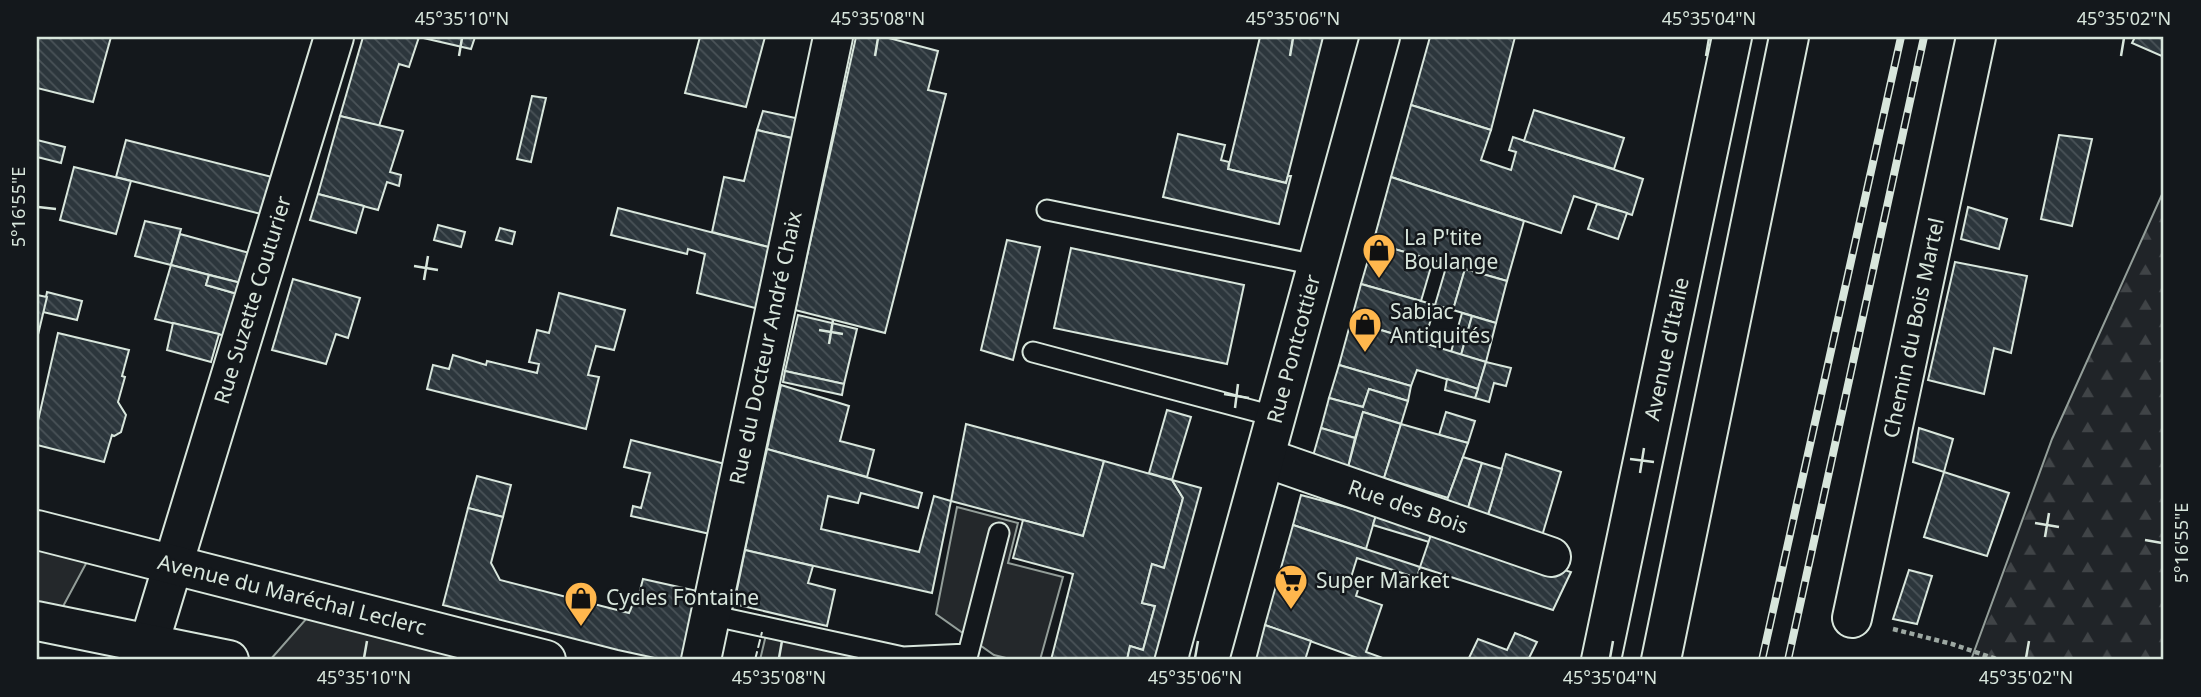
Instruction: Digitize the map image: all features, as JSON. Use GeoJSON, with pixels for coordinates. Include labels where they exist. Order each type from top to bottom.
{"type":"FeatureCollection","features":[{"type":"Feature","properties":{"kind":"street","name":"Rue Suzette Couturier"},"geometry":{"type":"LineString","coordinates":[[146,652],[334,37]]}},
{"type":"Feature","properties":{"kind":"street","name":"Rue du Docteur André Chaix"},"geometry":{"type":"LineString","coordinates":[[701,660],[833,37]]}},
{"type":"Feature","properties":{"kind":"street","name":"Rue Pontcottier"},"geometry":{"type":"LineString","coordinates":[[1209,660],[1380,37]]}},
{"type":"Feature","properties":{"kind":"street","name":"Avenue d'Italie"},"geometry":{"type":"LineString","coordinates":[[1601,660],[1732,37]]}},
{"type":"Feature","properties":{"kind":"street"},"geometry":{"type":"LineString","coordinates":[[1661,660],[1789,37]]}},
{"type":"Feature","properties":{"kind":"street","name":"Chemin du Bois Martel"},"geometry":{"type":"LineString","coordinates":[[1852,618],[1976,37]]}},
{"type":"Feature","properties":{"kind":"street","name":"Rue des Bois"},"geometry":{"type":"LineString","coordinates":[[1265,458],[1550,556]]}},
{"type":"Feature","properties":{"kind":"street","name":"Avenue du Maréchal Leclerc"},"geometry":{"type":"LineString","coordinates":[[37,530],[546,660]]}},
{"type":"Feature","properties":{"kind":"street"},"geometry":{"type":"LineString","coordinates":[[37,621],[146,652],[214,658]]}},
{"type":"Feature","properties":{"kind":"lane"},"geometry":{"type":"LineString","coordinates":[[1047,210],[1316,265]]}},
{"type":"Feature","properties":{"kind":"lane"},"geometry":{"type":"LineString","coordinates":[[1033,352],[1276,417]]}},
{"type":"Feature","properties":{"kind":"lane"},"geometry":{"type":"LineString","coordinates":[[710,615],[904,657],[968,654],[999,533]]}},
{"type":"Feature","properties":{"kind":"path"},"geometry":{"type":"LineString","coordinates":[[1852,618],[1952,644],[1999,660]]}},
{"type":"Feature","properties":{"kind":"green space"},"geometry":{"type":"Polygon","coordinates":[[[2164,190],[2164,660],[1971,660],[2052,439],[2164,190]]]}},
{"type":"Feature","properties":{"kind":"shaded area"},"geometry":{"type":"Polygon","coordinates":[[[957,507],[1018,523],[1008,563],[1063,577],[1040,660],[1014,660],[994,655],[936,614],[957,507]]]}},
{"type":"Feature","properties":{"kind":"shaded area"},"geometry":{"type":"Polygon","coordinates":[[[37,530],[96,545],[53,625],[37,621],[37,530]]]}},
{"type":"Feature","properties":{"kind":"shaded area"},"geometry":{"type":"Polygon","coordinates":[[[321,602],[546,660],[270,660],[321,602]]]}},
{"type":"Feature","properties":{"kind":"shaded area"},"geometry":{"type":"Polygon","coordinates":[[[769,622],[902,660],[760,660],[769,622]]]}},
{"type":"Feature","properties":{"kind":"building"},"geometry":{"type":"Polygon","coordinates":[[[37,37],[111,37],[93,102],[37,88],[37,37]]]}},
{"type":"Feature","properties":{"kind":"building"},"geometry":{"type":"Polygon","coordinates":[[[363,37],[419,37],[409,67],[399,64],[379,126],[340,116],[363,37]]]}},
{"type":"Feature","properties":{"kind":"building"},"geometry":{"type":"Polygon","coordinates":[[[419,37],[475,37],[471,49],[419,37]]]}},
{"type":"Feature","properties":{"kind":"building"},"geometry":{"type":"Polygon","coordinates":[[[700,37],[765,37],[746,107],[685,93],[700,37]]]}},
{"type":"Feature","properties":{"kind":"building"},"geometry":{"type":"Polygon","coordinates":[[[856,37],[885,37],[938,51],[928,90],[946,94],[885,333],[795,310],[856,37]]]}},
{"type":"Feature","properties":{"kind":"building"},"geometry":{"type":"Polygon","coordinates":[[[1260,37],[1323,37],[1286,183],[1228,169],[1260,37]]]}},
{"type":"Feature","properties":{"kind":"building"},"geometry":{"type":"Polygon","coordinates":[[[1430,37],[1515,37],[1491,130],[1411,105],[1430,37]]]}},
{"type":"Feature","properties":{"kind":"building"},"geometry":{"type":"Polygon","coordinates":[[[2135,37],[2164,37],[2164,57],[2132,43],[2135,37]]]}},
{"type":"Feature","properties":{"kind":"building"},"geometry":{"type":"Polygon","coordinates":[[[532,96],[546,98],[531,162],[517,159],[532,96]]]}},
{"type":"Feature","properties":{"kind":"building"},"geometry":{"type":"Polygon","coordinates":[[[1411,105],[1491,130],[1481,160],[1511,170],[1516,152],[1509,150],[1513,137],[1643,179],[1632,215],[1574,196],[1561,233],[1391,177],[1411,105]]]}},
{"type":"Feature","properties":{"kind":"building"},"geometry":{"type":"Polygon","coordinates":[[[1534,110],[1624,138],[1614,169],[1524,141],[1534,110]]]}},
{"type":"Feature","properties":{"kind":"building"},"geometry":{"type":"Polygon","coordinates":[[[763,111],[800,119],[796,139],[757,130],[763,111]]]}},
{"type":"Feature","properties":{"kind":"building"},"geometry":{"type":"Polygon","coordinates":[[[340,116],[403,131],[390,172],[401,175],[399,186],[387,182],[378,210],[318,194],[340,116]]]}},
{"type":"Feature","properties":{"kind":"building"},"geometry":{"type":"Polygon","coordinates":[[[757,130],[796,139],[772,248],[712,232],[724,177],[744,181],[757,130]]]}},
{"type":"Feature","properties":{"kind":"building"},"geometry":{"type":"Polygon","coordinates":[[[1178,134],[1225,145],[1221,160],[1229,162],[1228,169],[1286,183],[1288,176],[1291,176],[1279,224],[1163,197],[1178,134]]]}},
{"type":"Feature","properties":{"kind":"building"},"geometry":{"type":"Polygon","coordinates":[[[2059,135],[2092,139],[2072,226],[2041,219],[2059,135]]]}},
{"type":"Feature","properties":{"kind":"building"},"geometry":{"type":"Polygon","coordinates":[[[37,140],[65,147],[61,163],[37,157],[37,140]]]}},
{"type":"Feature","properties":{"kind":"building"},"geometry":{"type":"Polygon","coordinates":[[[126,140],[276,178],[265,215],[116,177],[126,140]]]}},
{"type":"Feature","properties":{"kind":"building"},"geometry":{"type":"Polygon","coordinates":[[[74,167],[131,181],[116,234],[60,220],[74,167]]]}},
{"type":"Feature","properties":{"kind":"building"},"geometry":{"type":"Polygon","coordinates":[[[1391,177],[1524,221],[1507,281],[1373,243],[1391,177]]]}},
{"type":"Feature","properties":{"kind":"building"},"geometry":{"type":"Polygon","coordinates":[[[318,194],[364,206],[356,233],[310,220],[318,194]]]}},
{"type":"Feature","properties":{"kind":"building"},"geometry":{"type":"Polygon","coordinates":[[[1597,204],[1627,213],[1618,239],[1588,229],[1597,204]]]}},
{"type":"Feature","properties":{"kind":"building"},"geometry":{"type":"Polygon","coordinates":[[[1968,207],[2007,219],[1999,249],[1961,239],[1968,207]]]}},
{"type":"Feature","properties":{"kind":"building"},"geometry":{"type":"Polygon","coordinates":[[[618,208],[772,248],[759,309],[697,293],[705,254],[688,249],[687,254],[611,235],[618,208]]]}},
{"type":"Feature","properties":{"kind":"building"},"geometry":{"type":"Polygon","coordinates":[[[145,221],[181,229],[171,265],[135,256],[145,221]]]}},
{"type":"Feature","properties":{"kind":"building"},"geometry":{"type":"Polygon","coordinates":[[[438,225],[465,232],[461,247],[434,240],[438,225]]]}},
{"type":"Feature","properties":{"kind":"building"},"geometry":{"type":"Polygon","coordinates":[[[500,228],[515,232],[512,244],[496,240],[500,228]]]}},
{"type":"Feature","properties":{"kind":"building"},"geometry":{"type":"Polygon","coordinates":[[[180,234],[253,254],[245,284],[171,265],[180,234]]]}},
{"type":"Feature","properties":{"kind":"building"},"geometry":{"type":"Polygon","coordinates":[[[1007,240],[1040,247],[1013,360],[981,350],[1007,240]]]}},
{"type":"Feature","properties":{"kind":"building"},"geometry":{"type":"Polygon","coordinates":[[[1373,243],[1433,260],[1421,301],[1361,284],[1373,243]]]}},
{"type":"Feature","properties":{"kind":"building"},"geometry":{"type":"Polygon","coordinates":[[[1071,248],[1244,285],[1227,364],[1054,328],[1071,248]]]}},
{"type":"Feature","properties":{"kind":"building"},"geometry":{"type":"Polygon","coordinates":[[[1955,262],[2027,276],[2011,353],[1994,348],[1984,394],[1928,380],[1955,262]]]}},
{"type":"Feature","properties":{"kind":"building"},"geometry":{"type":"Polygon","coordinates":[[[1447,264],[1465,269],[1453,310],[1435,305],[1447,264]]]}},
{"type":"Feature","properties":{"kind":"building"},"geometry":{"type":"Polygon","coordinates":[[[171,265],[209,275],[206,285],[241,295],[230,337],[155,319],[171,265]]]}},
{"type":"Feature","properties":{"kind":"building"},"geometry":{"type":"Polygon","coordinates":[[[1465,269],[1507,281],[1496,323],[1453,310],[1465,269]]]}},
{"type":"Feature","properties":{"kind":"building"},"geometry":{"type":"Polygon","coordinates":[[[209,275],[245,284],[241,295],[206,285],[209,275]]]}},
{"type":"Feature","properties":{"kind":"building"},"geometry":{"type":"Polygon","coordinates":[[[293,279],[360,298],[348,338],[336,334],[326,364],[272,350],[293,279]]]}},
{"type":"Feature","properties":{"kind":"building"},"geometry":{"type":"Polygon","coordinates":[[[1361,284],[1435,305],[1424,343],[1351,321],[1361,284]]]}},
{"type":"Feature","properties":{"kind":"building"},"geometry":{"type":"Polygon","coordinates":[[[47,292],[82,301],[77,320],[43,312],[47,292]]]}},
{"type":"Feature","properties":{"kind":"building"},"geometry":{"type":"Polygon","coordinates":[[[559,293],[625,310],[614,350],[596,346],[588,375],[599,377],[586,429],[427,389],[433,365],[449,369],[453,355],[486,365],[487,361],[537,373],[539,364],[529,362],[537,330],[549,333],[559,293]]]}},
{"type":"Feature","properties":{"kind":"building"},"geometry":{"type":"Polygon","coordinates":[[[37,295],[47,297],[37,339],[37,295]]]}},
{"type":"Feature","properties":{"kind":"building"},"geometry":{"type":"Polygon","coordinates":[[[1462,313],[1472,316],[1461,355],[1451,352],[1462,313]]]}},
{"type":"Feature","properties":{"kind":"building"},"geometry":{"type":"Polygon","coordinates":[[[798,315],[857,329],[844,384],[785,371],[798,315]]]}},
{"type":"Feature","properties":{"kind":"building"},"geometry":{"type":"Polygon","coordinates":[[[1472,316],[1496,323],[1486,362],[1461,355],[1472,316]]]}},
{"type":"Feature","properties":{"kind":"building"},"geometry":{"type":"Polygon","coordinates":[[[1351,321],[1486,362],[1478,389],[1417,370],[1411,386],[1339,365],[1351,321]]]}},
{"type":"Feature","properties":{"kind":"building"},"geometry":{"type":"Polygon","coordinates":[[[173,323],[219,334],[211,362],[167,350],[173,323]]]}},
{"type":"Feature","properties":{"kind":"building"},"geometry":{"type":"Polygon","coordinates":[[[58,333],[129,350],[118,402],[126,415],[121,432],[112,435],[104,462],[37,445],[37,425],[58,333]]]}},
{"type":"Feature","properties":{"kind":"building"},"geometry":{"type":"Polygon","coordinates":[[[1486,362],[1511,368],[1506,386],[1494,383],[1489,402],[1475,398],[1486,362]]]}},
{"type":"Feature","properties":{"kind":"building"},"geometry":{"type":"Polygon","coordinates":[[[1339,365],[1411,386],[1408,401],[1369,389],[1363,407],[1329,398],[1339,365]]]}},
{"type":"Feature","properties":{"kind":"building"},"geometry":{"type":"Polygon","coordinates":[[[785,371],[844,384],[842,395],[783,382],[785,371]]]}},
{"type":"Feature","properties":{"kind":"building"},"geometry":{"type":"Polygon","coordinates":[[[1447,379],[1478,389],[1475,398],[1445,390],[1447,379]]]}},
{"type":"Feature","properties":{"kind":"building"},"geometry":{"type":"Polygon","coordinates":[[[781,385],[849,406],[840,441],[874,450],[867,477],[767,449],[781,385]]]}},
{"type":"Feature","properties":{"kind":"building"},"geometry":{"type":"Polygon","coordinates":[[[1369,389],[1408,401],[1401,424],[1363,412],[1355,438],[1321,428],[1329,398],[1363,407],[1369,389]]]}},
{"type":"Feature","properties":{"kind":"building"},"geometry":{"type":"Polygon","coordinates":[[[1167,410],[1191,417],[1172,480],[1149,473],[1167,410]]]}},
{"type":"Feature","properties":{"kind":"building"},"geometry":{"type":"Polygon","coordinates":[[[1363,412],[1401,424],[1384,478],[1348,467],[1363,412]]]}},
{"type":"Feature","properties":{"kind":"building"},"geometry":{"type":"Polygon","coordinates":[[[1446,412],[1475,421],[1468,443],[1439,435],[1446,412]]]}},
{"type":"Feature","properties":{"kind":"building"},"geometry":{"type":"Polygon","coordinates":[[[966,424],[1104,461],[1083,536],[951,501],[966,424]]]}},
{"type":"Feature","properties":{"kind":"building"},"geometry":{"type":"Polygon","coordinates":[[[1401,424],[1468,443],[1448,498],[1384,478],[1401,424]]]}},
{"type":"Feature","properties":{"kind":"building"},"geometry":{"type":"Polygon","coordinates":[[[1321,428],[1355,438],[1348,467],[1313,456],[1321,428]]]}},
{"type":"Feature","properties":{"kind":"building"},"geometry":{"type":"Polygon","coordinates":[[[1919,428],[1953,439],[1944,472],[1913,462],[1919,428]]]}},
{"type":"Feature","properties":{"kind":"building"},"geometry":{"type":"Polygon","coordinates":[[[631,440],[725,464],[710,534],[631,516],[633,506],[641,508],[650,473],[624,467],[631,440]]]}},
{"type":"Feature","properties":{"kind":"building"},"geometry":{"type":"Polygon","coordinates":[[[767,449],[922,493],[918,508],[861,493],[858,503],[828,496],[821,529],[919,552],[934,496],[951,501],[932,593],[745,550],[767,449]]]}},
{"type":"Feature","properties":{"kind":"building"},"geometry":{"type":"Polygon","coordinates":[[[1506,454],[1561,472],[1542,536],[1487,518],[1506,454]]]}},
{"type":"Feature","properties":{"kind":"building"},"geometry":{"type":"Polygon","coordinates":[[[1463,457],[1482,463],[1467,511],[1446,503],[1463,457]]]}},
{"type":"Feature","properties":{"kind":"building"},"geometry":{"type":"Polygon","coordinates":[[[1104,461],[1172,480],[1183,498],[1164,568],[1152,564],[1142,603],[1155,606],[1143,650],[1130,646],[1127,660],[1051,660],[1073,574],[1013,558],[1023,520],[1083,536],[1104,461]]]}},
{"type":"Feature","properties":{"kind":"building"},"geometry":{"type":"Polygon","coordinates":[[[1482,463],[1502,469],[1487,518],[1467,511],[1482,463]]]}},
{"type":"Feature","properties":{"kind":"building"},"geometry":{"type":"Polygon","coordinates":[[[1944,472],[2009,493],[1987,556],[1924,537],[1944,472]]]}},
{"type":"Feature","properties":{"kind":"building"},"geometry":{"type":"Polygon","coordinates":[[[477,476],[511,485],[503,517],[468,508],[477,476]]]}},
{"type":"Feature","properties":{"kind":"building"},"geometry":{"type":"Polygon","coordinates":[[[1172,480],[1201,488],[1154,660],[1127,660],[1130,646],[1143,650],[1155,606],[1142,603],[1152,564],[1164,568],[1183,498],[1172,480]]]}},
{"type":"Feature","properties":{"kind":"building"},"geometry":{"type":"Polygon","coordinates":[[[1301,495],[1376,515],[1366,549],[1293,525],[1301,495]]]}},
{"type":"Feature","properties":{"kind":"building"},"geometry":{"type":"Polygon","coordinates":[[[468,508],[503,517],[491,563],[500,580],[629,613],[632,606],[636,606],[643,579],[697,591],[682,660],[664,660],[618,650],[443,605],[468,508]]]}},
{"type":"Feature","properties":{"kind":"building"},"geometry":{"type":"Polygon","coordinates":[[[1376,515],[1433,529],[1429,542],[1373,525],[1376,515]]]}},
{"type":"Feature","properties":{"kind":"building"},"geometry":{"type":"Polygon","coordinates":[[[1293,525],[1420,567],[1417,578],[1357,558],[1349,584],[1359,587],[1356,596],[1382,605],[1366,652],[1388,660],[1363,660],[1265,625],[1293,525]]]}},
{"type":"Feature","properties":{"kind":"building"},"geometry":{"type":"Polygon","coordinates":[[[1433,529],[1571,572],[1553,610],[1420,567],[1433,529]]]}},
{"type":"Feature","properties":{"kind":"building"},"geometry":{"type":"Polygon","coordinates":[[[745,550],[813,566],[808,583],[835,590],[827,626],[734,604],[745,550]]]}},
{"type":"Feature","properties":{"kind":"building"},"geometry":{"type":"Polygon","coordinates":[[[1909,570],[1932,576],[1917,624],[1893,619],[1909,570]]]}},
{"type":"Feature","properties":{"kind":"building"},"geometry":{"type":"Polygon","coordinates":[[[1265,625],[1311,641],[1305,660],[1256,660],[1265,625]]]}},
{"type":"Feature","properties":{"kind":"building"},"geometry":{"type":"Polygon","coordinates":[[[1515,633],[1537,642],[1528,660],[1468,660],[1478,639],[1507,650],[1515,633]]]}},
{"type":"Feature","properties":{"kind":"railway"},"geometry":{"type":"LineString","coordinates":[[1762,660],[1901,37]]}},
{"type":"Feature","properties":{"kind":"railway"},"geometry":{"type":"LineString","coordinates":[[1788,660],[1924,37]]}},
{"type":"Feature","properties":{"kind":"fence"},"geometry":{"type":"LineString","coordinates":[[755,660],[762,632]]}},
{"type":"Feature","properties":{"kind":"place","name":"La P'tite Boulange"},"geometry":{"type":"Point","coordinates":[1379,280]}},
{"type":"Feature","properties":{"kind":"place","name":"Sabiac Antiquités"},"geometry":{"type":"Point","coordinates":[1365,354]}},
{"type":"Feature","properties":{"kind":"place","name":"Super Market"},"geometry":{"type":"Point","coordinates":[1291,611]}},
{"type":"Feature","properties":{"kind":"place","name":"Cycles Fontaine"},"geometry":{"type":"Point","coordinates":[581,628]}}]}
